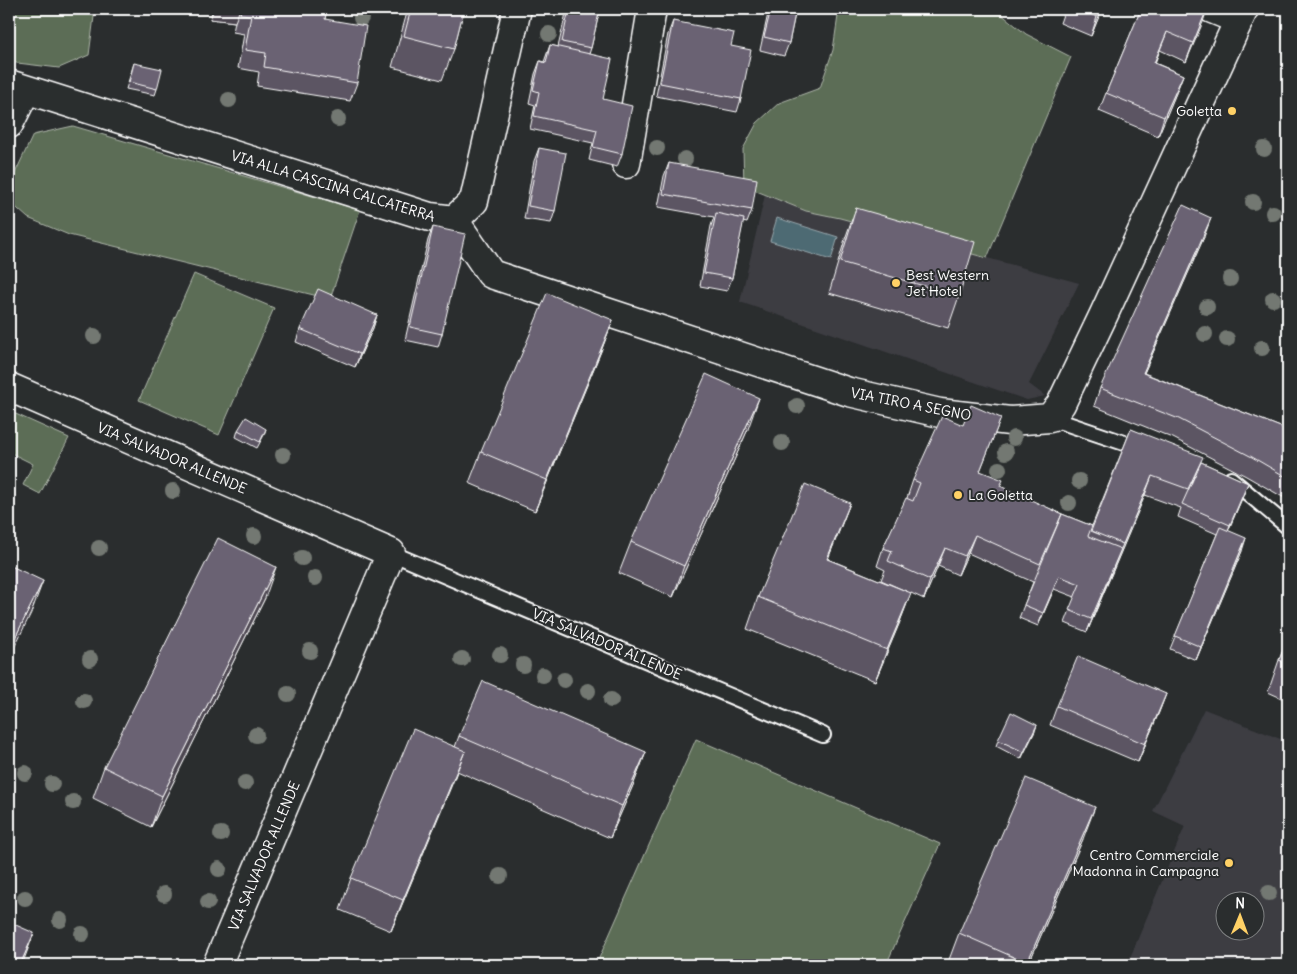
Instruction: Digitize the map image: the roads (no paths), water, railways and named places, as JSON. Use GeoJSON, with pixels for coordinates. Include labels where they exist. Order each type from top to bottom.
{"type":"FeatureCollection","features":[{"type":"Feature","properties":{"kind":"street","name":"VIA ALLA CASCINA CALCATERRA"},"geometry":{"type":"LineString","coordinates":[[17,87],[430,217],[454,220],[474,201],[517,9]]}},
{"type":"Feature","properties":{"kind":"street"},"geometry":{"type":"LineString","coordinates":[[626,164],[652,9]]}},
{"type":"Feature","properties":{"kind":"street"},"geometry":{"type":"LineString","coordinates":[[1050,418],[1060,404],[1104,314],[1241,14],[1212,9]]}},
{"type":"Feature","properties":{"kind":"street"},"geometry":{"type":"LineString","coordinates":[[9,124],[17,87]]}},
{"type":"Feature","properties":{"kind":"street","name":"VIA TIRO A SEGNO"},"geometry":{"type":"LineString","coordinates":[[454,220],[491,274],[849,392],[940,413],[1010,421],[1050,418]]}},
{"type":"Feature","properties":{"kind":"street","name":"VIA SALVADOR ALLENDE"},"geometry":{"type":"LineString","coordinates":[[9,387],[391,553],[218,965]]}},
{"type":"Feature","properties":{"kind":"lane"},"geometry":{"type":"LineString","coordinates":[[1050,418],[1151,452]]}},
{"type":"Feature","properties":{"kind":"lane"},"geometry":{"type":"LineString","coordinates":[[1215,474],[1233,480],[1288,527]]}},
{"type":"Feature","properties":{"kind":"lane","name":"VIA SALVADOR ALLENDE"},"geometry":{"type":"LineString","coordinates":[[391,553],[823,735]]}},
{"type":"Feature","properties":{"kind":"water"},"geometry":{"type":"Polygon","coordinates":[[[777,218],[838,237],[831,260],[770,241],[777,218]]]}},
{"type":"Feature","properties":{"kind":"place","name":"Goletta"},"geometry":{"type":"Point","coordinates":[1232,111]}},
{"type":"Feature","properties":{"kind":"place","name":"Best Western Jet Hotel"},"geometry":{"type":"Point","coordinates":[896,283]}},
{"type":"Feature","properties":{"kind":"place","name":"La Goletta"},"geometry":{"type":"Point","coordinates":[958,495]}},
{"type":"Feature","properties":{"kind":"place","name":"Centro Commerciale Madonna in Campagna"},"geometry":{"type":"Point","coordinates":[1229,863]}}]}
